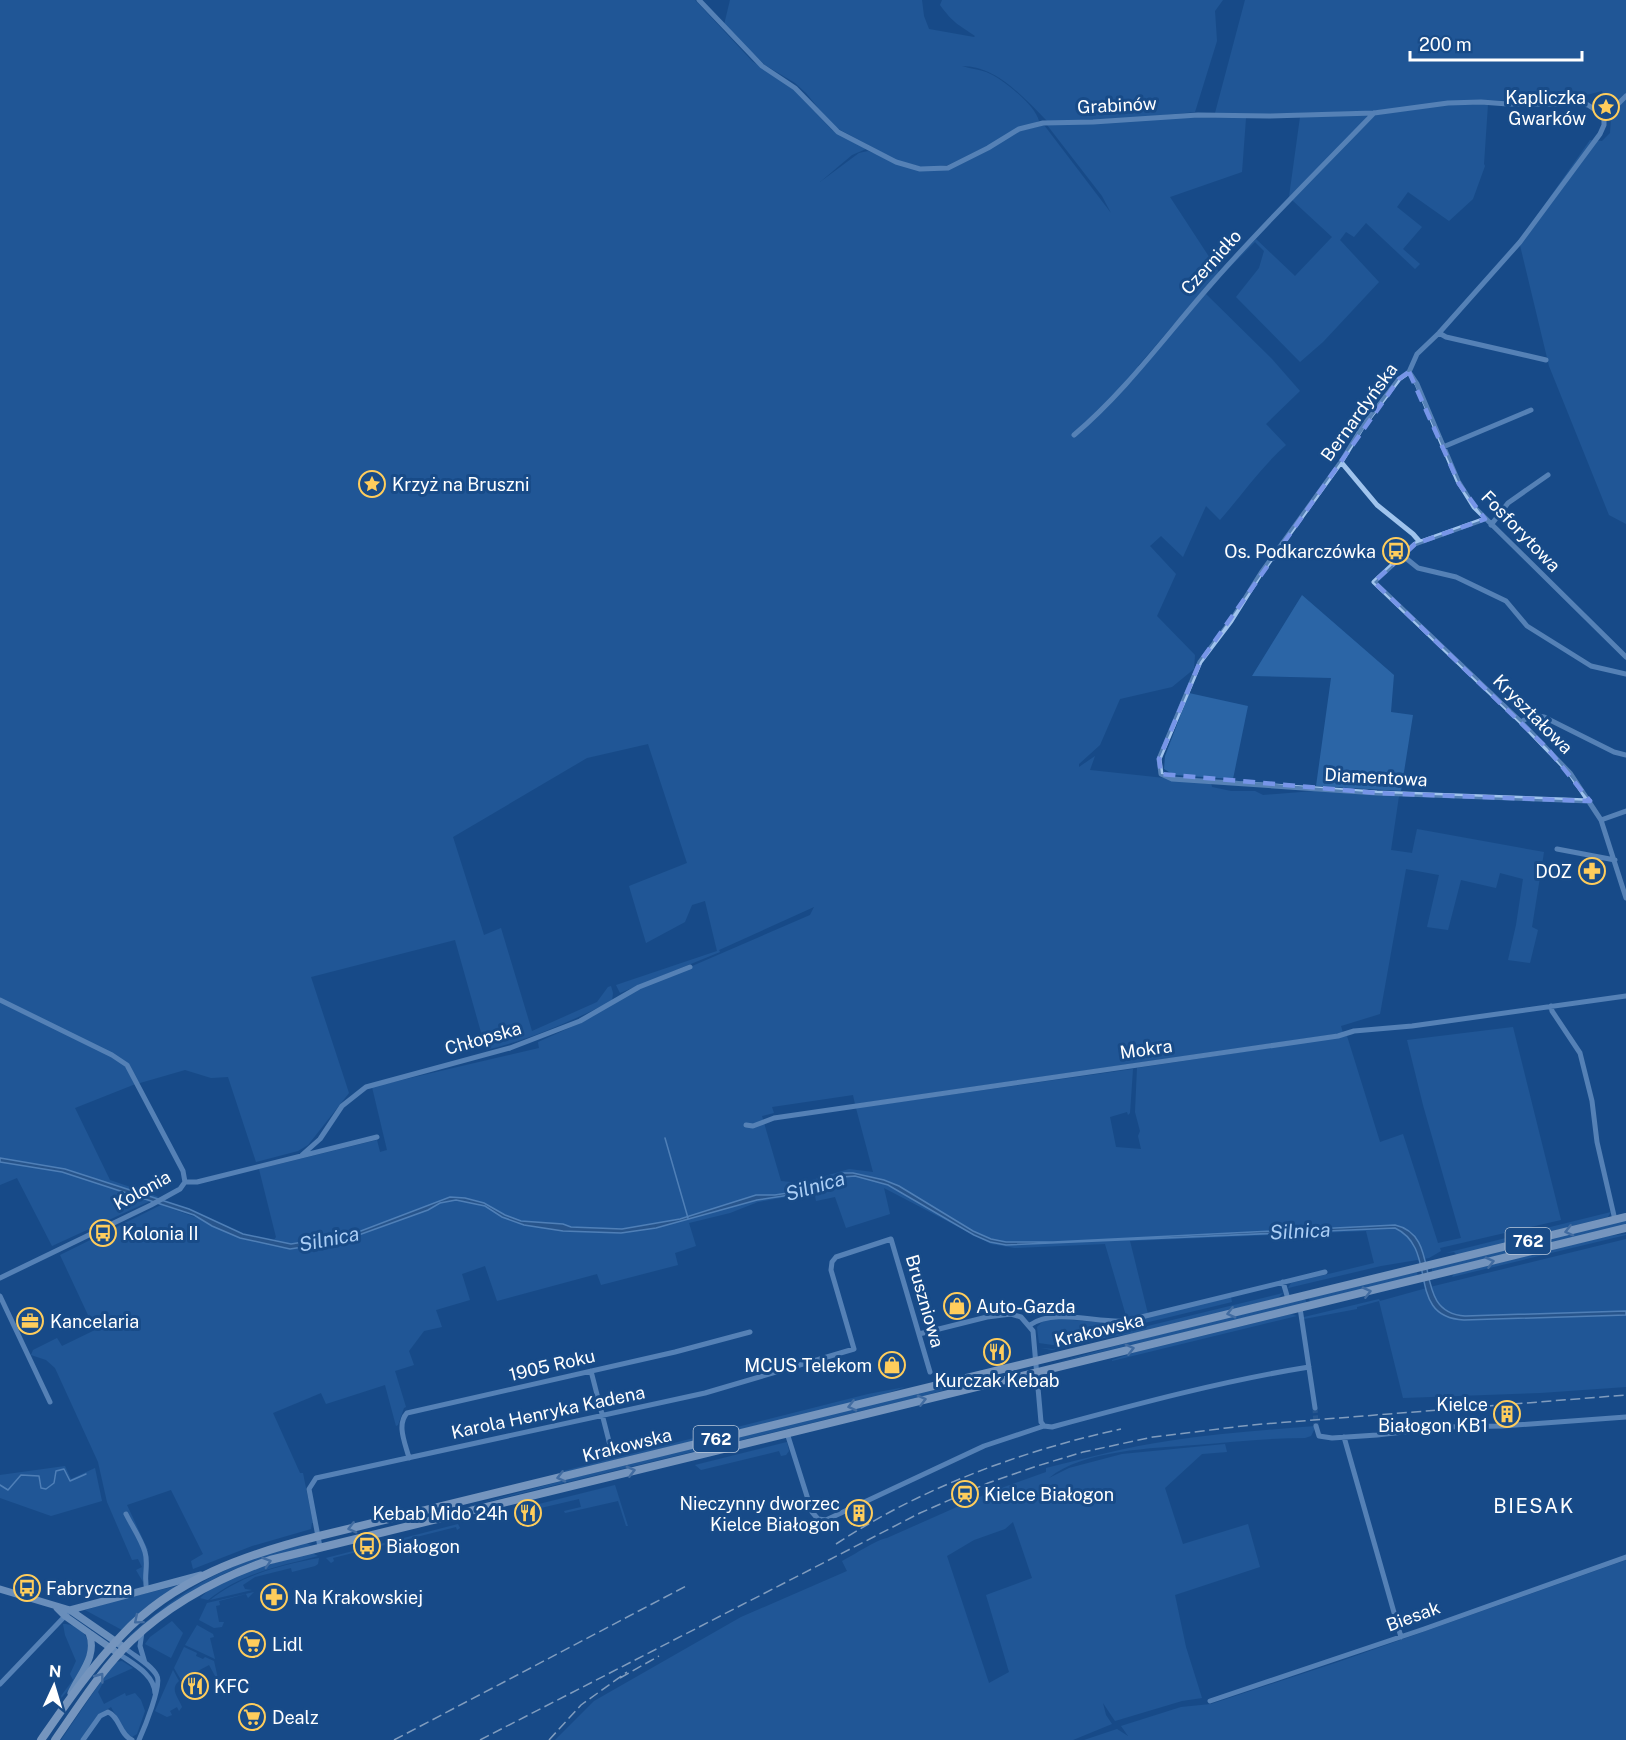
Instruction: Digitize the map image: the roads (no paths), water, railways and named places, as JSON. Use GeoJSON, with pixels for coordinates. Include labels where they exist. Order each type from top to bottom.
{"type":"FeatureCollection","features":[{"type":"Feature","properties":{"kind":"main road","name":"Krakowska"},"geometry":{"type":"LineString","coordinates":[[41,1740],[67,1702],[113,1644],[131,1626],[161,1602],[207,1573],[262,1551],[1626,1217]]}},
{"type":"Feature","properties":{"kind":"main road","name":"Krakowska"},"geometry":{"type":"LineString","coordinates":[[55,1740],[122,1651],[143,1630],[174,1606],[216,1582],[270,1560],[1626,1228]]}},
{"type":"Feature","properties":{"kind":"main road"},"geometry":{"type":"LineString","coordinates":[[68,1613],[207,1573]]}},
{"type":"Feature","properties":{"kind":"main road"},"geometry":{"type":"LineString","coordinates":[[0,1589],[56,1606],[122,1651]]}},
{"type":"Feature","properties":{"kind":"main road"},"geometry":{"type":"LineString","coordinates":[[68,1613],[89,1632],[113,1644]]}},
{"type":"Feature","properties":{"kind":"main road"},"geometry":{"type":"LineString","coordinates":[[67,1702],[91,1654],[92,1644],[89,1632]]}},
{"type":"Feature","properties":{"kind":"street","name":"Grabinów"},"geometry":{"type":"LineString","coordinates":[[699,0],[762,66],[795,88],[832,128],[896,162],[920,169],[948,168],[1019,129],[1043,123],[1198,115],[1269,116],[1374,113],[1447,104],[1481,102],[1557,104],[1573,101],[1588,105],[1604,118]]}},
{"type":"Feature","properties":{"kind":"street","name":"Bernardyńska"},"geometry":{"type":"LineString","coordinates":[[1161,774],[1159,759],[1200,662],[1341,462],[1363,426],[1399,379],[1409,372],[1417,354],[1439,333],[1531,229],[1600,134],[1604,118],[1626,96]]}},
{"type":"Feature","properties":{"kind":"street","name":"Czernidło"},"geometry":{"type":"LineString","coordinates":[[1074,435],[1090,422],[1165,339],[1233,259],[1374,113]]}},
{"type":"Feature","properties":{"kind":"street"},"geometry":{"type":"LineString","coordinates":[[1439,333],[1446,337],[1546,360]]}},
{"type":"Feature","properties":{"kind":"street","name":"Fosforytowa"},"geometry":{"type":"LineString","coordinates":[[1409,372],[1461,488],[1485,519],[1626,657]]}},
{"type":"Feature","properties":{"kind":"street"},"geometry":{"type":"LineString","coordinates":[[1443,447],[1531,410]]}},
{"type":"Feature","properties":{"kind":"street"},"geometry":{"type":"LineString","coordinates":[[1341,462],[1376,503],[1420,542]]}},
{"type":"Feature","properties":{"kind":"street"},"geometry":{"type":"LineString","coordinates":[[1491,525],[1508,503],[1548,475]]}},
{"type":"Feature","properties":{"kind":"street"},"geometry":{"type":"LineString","coordinates":[[1485,519],[1420,542],[1402,555],[1418,568],[1456,577],[1506,601],[1527,626],[1588,665],[1626,674]]}},
{"type":"Feature","properties":{"kind":"street","name":"Kryształowa"},"geometry":{"type":"LineString","coordinates":[[1402,555],[1374,582],[1521,722],[1570,773],[1601,820],[1626,898]]}},
{"type":"Feature","properties":{"kind":"street"},"geometry":{"type":"LineString","coordinates":[[1521,722],[1532,715],[1544,717],[1614,752],[1626,755]]}},
{"type":"Feature","properties":{"kind":"street","name":"Diamentowa"},"geometry":{"type":"LineString","coordinates":[[1161,774],[1172,779],[1377,793],[1590,801]]}},
{"type":"Feature","properties":{"kind":"street"},"geometry":{"type":"LineString","coordinates":[[1601,820],[1626,811]]}},
{"type":"Feature","properties":{"kind":"street"},"geometry":{"type":"LineString","coordinates":[[1557,849],[1615,860]]}},
{"type":"Feature","properties":{"kind":"street","name":"Chłopska"},"geometry":{"type":"LineString","coordinates":[[302,1155],[314,1146],[342,1106],[366,1087],[510,1048],[580,1021],[639,987],[690,967]]}},
{"type":"Feature","properties":{"kind":"street","name":"Mokra"},"geometry":{"type":"LineString","coordinates":[[746,1125],[753,1126],[774,1118],[1338,1036],[1354,1031],[1412,1026],[1626,996]]}},
{"type":"Feature","properties":{"kind":"street"},"geometry":{"type":"LineString","coordinates":[[0,1000],[127,1065],[183,1172],[185,1182]]}},
{"type":"Feature","properties":{"kind":"street"},"geometry":{"type":"LineString","coordinates":[[1551,1006],[1580,1053],[1592,1101],[1597,1142],[1615,1220]]}},
{"type":"Feature","properties":{"kind":"street","name":"Kolonia"},"geometry":{"type":"LineString","coordinates":[[0,1278],[153,1204],[180,1189],[185,1182],[197,1182],[377,1137]]}},
{"type":"Feature","properties":{"kind":"street","name":"Bruszniowa"},"geometry":{"type":"LineString","coordinates":[[854,1349],[831,1270],[832,1262],[836,1257],[891,1239],[930,1372]]}},
{"type":"Feature","properties":{"kind":"street","name":"Krakowska"},"geometry":{"type":"LineString","coordinates":[[1030,1325],[1039,1319],[1055,1317],[1125,1321],[1326,1272]]}},
{"type":"Feature","properties":{"kind":"street"},"geometry":{"type":"LineString","coordinates":[[1283,1282],[1288,1299]]}},
{"type":"Feature","properties":{"kind":"street"},"geometry":{"type":"LineString","coordinates":[[0,1296],[50,1402]]}},
{"type":"Feature","properties":{"kind":"street"},"geometry":{"type":"LineString","coordinates":[[1300,1308],[1315,1408]]}},
{"type":"Feature","properties":{"kind":"street"},"geometry":{"type":"LineString","coordinates":[[919,1334],[987,1317],[1011,1314],[1021,1317],[1033,1330],[1041,1422],[1044,1426]]}},
{"type":"Feature","properties":{"kind":"street","name":"1905 Roku"},"geometry":{"type":"LineString","coordinates":[[409,1458],[401,1425],[407,1413],[750,1332]]}},
{"type":"Feature","properties":{"kind":"street","name":"Karola Henryka Kadena"},"geometry":{"type":"LineString","coordinates":[[320,1547],[309,1489],[316,1478],[705,1393],[854,1349]]}},
{"type":"Feature","properties":{"kind":"street"},"geometry":{"type":"LineString","coordinates":[[787,1433],[812,1512],[818,1519],[826,1520],[984,1446],[1044,1426],[1052,1427],[1222,1385],[1309,1367]]}},
{"type":"Feature","properties":{"kind":"street"},"geometry":{"type":"LineString","coordinates":[[591,1371],[612,1453]]}},
{"type":"Feature","properties":{"kind":"street"},"geometry":{"type":"LineString","coordinates":[[1316,1426],[1321,1437],[1344,1437],[1394,1434],[1447,1427],[1502,1426],[1626,1417]]}},
{"type":"Feature","properties":{"kind":"street"},"geometry":{"type":"LineString","coordinates":[[1344,1437],[1401,1637]]}},
{"type":"Feature","properties":{"kind":"street"},"geometry":{"type":"LineString","coordinates":[[126,1514],[146,1553],[147,1572],[144,1579],[147,1590]]}},
{"type":"Feature","properties":{"kind":"street","name":"Biesak"},"geometry":{"type":"LineString","coordinates":[[1209,1701],[1401,1637],[1626,1557]]}},
{"type":"Feature","properties":{"kind":"street"},"geometry":{"type":"LineString","coordinates":[[0,1684],[68,1613]]}},
{"type":"Feature","properties":{"kind":"street"},"geometry":{"type":"LineString","coordinates":[[143,1630],[140,1646],[146,1665]]}},
{"type":"Feature","properties":{"kind":"street"},"geometry":{"type":"LineString","coordinates":[[122,1651],[146,1665],[158,1678],[158,1688],[139,1740]]}},
{"type":"Feature","properties":{"kind":"street"},"geometry":{"type":"LineString","coordinates":[[122,1651],[152,1680],[155,1690],[154,1698]]}},
{"type":"Feature","properties":{"kind":"street"},"geometry":{"type":"LineString","coordinates":[[83,1740],[100,1716],[108,1712],[114,1716],[124,1736],[132,1740]]}},
{"type":"Feature","properties":{"kind":"water","name":"Silnica"},"geometry":{"type":"Polygon","coordinates":[[[0,1158],[65,1169],[189,1209],[243,1234],[291,1244],[353,1234],[450,1197],[484,1203],[521,1221],[563,1224],[571,1227],[622,1229],[680,1219],[756,1195],[794,1192],[844,1173],[884,1180],[899,1186],[973,1231],[991,1239],[1006,1242],[1053,1242],[1395,1225],[1410,1232],[1419,1243],[1431,1288],[1437,1302],[1448,1311],[1465,1316],[1626,1311],[1626,1315],[1464,1320],[1446,1316],[1434,1307],[1428,1295],[1416,1251],[1408,1238],[1395,1228],[1006,1245],[990,1242],[974,1235],[888,1185],[855,1176],[843,1177],[803,1193],[757,1200],[656,1228],[621,1233],[563,1231],[524,1225],[502,1217],[485,1206],[456,1200],[440,1203],[428,1210],[342,1241],[290,1249],[240,1238],[194,1215],[62,1172],[0,1162],[0,1158]]]}},
{"type":"Feature","properties":{"kind":"waterway"},"geometry":{"type":"LineString","coordinates":[[665,1138],[688,1218]]}},
{"type":"Feature","properties":{"kind":"waterway"},"geometry":{"type":"LineString","coordinates":[[0,1485],[8,1490],[21,1475],[39,1476],[41,1488],[46,1489],[54,1483],[56,1471],[64,1469],[70,1481],[86,1474]]}},
{"type":"Feature","properties":{"kind":"tunnel"},"geometry":{"type":"LineString","coordinates":[[1315,1408],[1316,1426]]}},
{"type":"Feature","properties":{"kind":"railway"},"geometry":{"type":"LineString","coordinates":[[480,1740],[920,1513],[988,1483],[1083,1452],[1153,1437],[1251,1425],[1626,1395]]}},
{"type":"Feature","properties":{"kind":"railway"},"geometry":{"type":"LineString","coordinates":[[836,1544],[903,1505],[974,1473],[1047,1448],[1121,1429]]}},
{"type":"Feature","properties":{"kind":"railway"},"geometry":{"type":"LineString","coordinates":[[394,1740],[688,1585]]}},
{"type":"Feature","properties":{"kind":"railway"},"geometry":{"type":"LineString","coordinates":[[620,1678],[659,1656]]}},
{"type":"Feature","properties":{"kind":"railway"},"geometry":{"type":"LineString","coordinates":[[549,1740],[581,1705],[627,1672]]}},
{"type":"Feature","properties":{"kind":"place","name":"Kapliczka Gwarków"},"geometry":{"type":"Point","coordinates":[1606,107]}},
{"type":"Feature","properties":{"kind":"place","name":"Krzyż na Bruszni"},"geometry":{"type":"Point","coordinates":[372,484]}},
{"type":"Feature","properties":{"kind":"place","name":"Os. Podkarczówka"},"geometry":{"type":"Point","coordinates":[1396,551]}},
{"type":"Feature","properties":{"kind":"place","name":"DOZ"},"geometry":{"type":"Point","coordinates":[1592,871]}},
{"type":"Feature","properties":{"kind":"place","name":"Kolonia II"},"geometry":{"type":"Point","coordinates":[103,1233]}},
{"type":"Feature","properties":{"kind":"place","name":"Auto-Gazda"},"geometry":{"type":"Point","coordinates":[957,1306]}},
{"type":"Feature","properties":{"kind":"place","name":"Kancelaria"},"geometry":{"type":"Point","coordinates":[30,1321]}},
{"type":"Feature","properties":{"kind":"place","name":"Kurczak Kebab"},"geometry":{"type":"Point","coordinates":[997,1352]}},
{"type":"Feature","properties":{"kind":"place","name":"MCUS Telekom"},"geometry":{"type":"Point","coordinates":[892,1365]}},
{"type":"Feature","properties":{"kind":"place","name":"Kielce Białogon KB1"},"geometry":{"type":"Point","coordinates":[1507,1414]}},
{"type":"Feature","properties":{"kind":"place","name":"Kielce Białogon"},"geometry":{"type":"Point","coordinates":[965,1494]}},
{"type":"Feature","properties":{"kind":"place","name":"Kebab Mido 24h"},"geometry":{"type":"Point","coordinates":[528,1513]}},
{"type":"Feature","properties":{"kind":"place","name":"Nieczynny dworzec Kielce Białogon"},"geometry":{"type":"Point","coordinates":[859,1513]}},
{"type":"Feature","properties":{"kind":"place","name":"Białogon"},"geometry":{"type":"Point","coordinates":[367,1546]}},
{"type":"Feature","properties":{"kind":"place","name":"Fabryczna"},"geometry":{"type":"Point","coordinates":[27,1588]}},
{"type":"Feature","properties":{"kind":"place","name":"Na Krakowskiej"},"geometry":{"type":"Point","coordinates":[274,1597]}},
{"type":"Feature","properties":{"kind":"place","name":"Lidl"},"geometry":{"type":"Point","coordinates":[252,1644]}},
{"type":"Feature","properties":{"kind":"place","name":"KFC"},"geometry":{"type":"Point","coordinates":[195,1686]}},
{"type":"Feature","properties":{"kind":"place","name":"Dealz"},"geometry":{"type":"Point","coordinates":[252,1717]}},
{"type":"Feature","properties":{"kind":"district","name":"BIESAK"},"geometry":{"type":"Point","coordinates":[1534,1506]}}]}
